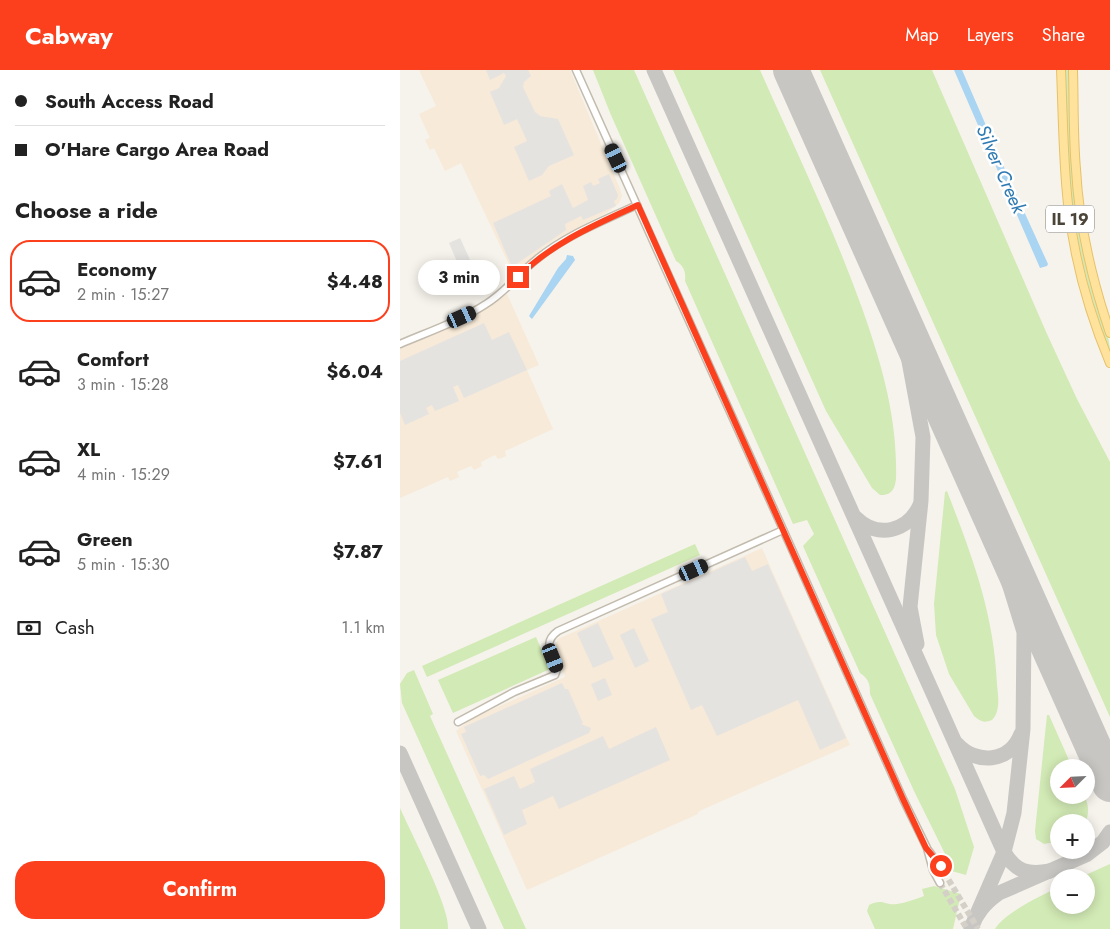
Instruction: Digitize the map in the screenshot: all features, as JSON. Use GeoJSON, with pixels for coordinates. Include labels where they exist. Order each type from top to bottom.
{"type":"FeatureCollection","features":[{"type":"Feature","properties":{"kind":"main road","name":"IL 19"},"geometry":{"type":"LineString","coordinates":[[1061,70],[1065,172],[1074,245],[1090,308],[1110,363]]}},
{"type":"Feature","properties":{"kind":"main road","name":"IL 19"},"geometry":{"type":"LineString","coordinates":[[1073,70],[1073,120],[1080,208],[1098,300],[1110,333]]}},
{"type":"Feature","properties":{"kind":"street"},"geometry":{"type":"LineString","coordinates":[[576,70],[926,848],[933,870],[940,883]]}},
{"type":"Feature","properties":{"kind":"street"},"geometry":{"type":"LineString","coordinates":[[400,344],[477,310],[502,293],[536,259],[550,249],[576,234],[638,205]]}},
{"type":"Feature","properties":{"kind":"street"},"geometry":{"type":"LineString","coordinates":[[458,722],[514,692],[555,675],[557,667],[549,642],[552,635],[558,631],[783,530]]}},
{"type":"Feature","properties":{"kind":"street"},"geometry":{"type":"LineString","coordinates":[[926,848],[944,872]]}},
{"type":"Feature","properties":{"kind":"shaded area"},"geometry":{"type":"Polygon","coordinates":[[[419,70],[570,70],[620,189],[622,196],[619,203],[608,212],[544,247],[514,275],[461,163],[445,171],[434,148],[430,150],[425,140],[430,138],[419,114],[436,106],[419,70]]]}},
{"type":"Feature","properties":{"kind":"shaded area"},"geometry":{"type":"Polygon","coordinates":[[[486,70],[528,70],[531,76],[524,82],[523,87],[535,112],[540,116],[558,119],[574,155],[549,166],[542,175],[529,181],[514,147],[527,141],[517,119],[504,125],[490,92],[499,88],[506,76],[504,73],[490,80],[486,70]]]}},
{"type":"Feature","properties":{"kind":"shaded area"},"geometry":{"type":"Polygon","coordinates":[[[609,174],[618,195],[614,201],[616,206],[583,220],[581,216],[565,224],[566,230],[512,267],[493,223],[551,196],[549,191],[562,184],[573,208],[588,200],[583,186],[591,182],[593,186],[600,183],[598,179],[609,174]]]}},
{"type":"Feature","properties":{"kind":"shaded area"},"geometry":{"type":"Polygon","coordinates":[[[460,238],[476,273],[464,278],[449,243],[460,238]]]}},
{"type":"Feature","properties":{"kind":"shaded area"},"geometry":{"type":"Polygon","coordinates":[[[507,294],[539,365],[527,370],[553,429],[505,451],[506,456],[502,458],[498,459],[495,455],[481,462],[482,466],[474,470],[471,466],[457,472],[459,477],[450,481],[448,477],[400,498],[400,349],[478,314],[507,294]]]}},
{"type":"Feature","properties":{"kind":"shaded area"},"geometry":{"type":"Polygon","coordinates":[[[484,323],[492,340],[509,332],[527,370],[464,398],[458,385],[453,387],[459,401],[435,411],[432,405],[426,408],[429,414],[405,425],[400,413],[400,361],[484,323]]]}},
{"type":"Feature","properties":{"kind":"shaded area"},"geometry":{"type":"Polygon","coordinates":[[[762,548],[850,745],[527,890],[456,731],[473,718],[565,677],[554,648],[558,639],[762,548]]]}},
{"type":"Feature","properties":{"kind":"shaded area"},"geometry":{"type":"Polygon","coordinates":[[[745,557],[752,571],[768,564],[846,738],[820,750],[798,700],[717,736],[702,705],[691,710],[651,619],[668,612],[661,594],[745,557]]]}},
{"type":"Feature","properties":{"kind":"shaded area"},"geometry":{"type":"Polygon","coordinates":[[[598,623],[614,659],[593,668],[577,633],[598,623]]]}},
{"type":"Feature","properties":{"kind":"shaded area"},"geometry":{"type":"Polygon","coordinates":[[[634,628],[649,661],[635,668],[620,635],[634,628]]]}},
{"type":"Feature","properties":{"kind":"shaded area"},"geometry":{"type":"Polygon","coordinates":[[[605,678],[612,695],[598,701],[591,684],[605,678]]]}},
{"type":"Feature","properties":{"kind":"shaded area"},"geometry":{"type":"Polygon","coordinates":[[[562,683],[565,689],[568,689],[583,723],[581,724],[591,728],[589,733],[488,779],[484,775],[480,776],[461,734],[466,732],[464,727],[562,683]]]}},
{"type":"Feature","properties":{"kind":"shaded area"},"geometry":{"type":"Polygon","coordinates":[[[656,727],[670,760],[559,809],[553,796],[522,810],[527,824],[504,835],[484,789],[514,776],[520,789],[535,782],[530,769],[603,736],[609,749],[656,727]]]}},
{"type":"Feature","properties":{"kind":"green space"},"geometry":{"type":"Polygon","coordinates":[[[593,70],[634,70],[955,789],[974,847],[966,875],[948,870],[950,864],[914,791],[870,694],[868,682],[860,673],[803,546],[814,534],[807,520],[793,524],[685,281],[684,270],[676,261],[593,70]]]}},
{"type":"Feature","properties":{"kind":"green space"},"geometry":{"type":"Polygon","coordinates":[[[673,70],[760,70],[839,248],[875,346],[893,423],[896,479],[891,492],[880,495],[872,488],[826,411],[673,70]]]}},
{"type":"Feature","properties":{"kind":"green space"},"geometry":{"type":"Polygon","coordinates":[[[820,70],[932,70],[1047,334],[1077,399],[1110,462],[1110,717],[820,70]]]}},
{"type":"Feature","properties":{"kind":"green space"},"geometry":{"type":"Polygon","coordinates":[[[1065,70],[1070,70],[1073,165],[1077,213],[1086,266],[1108,335],[1110,352],[1096,312],[1076,231],[1068,174],[1065,70]]]}},
{"type":"Feature","properties":{"kind":"green space"},"geometry":{"type":"Polygon","coordinates":[[[947,491],[973,562],[991,633],[998,703],[995,716],[992,720],[985,722],[974,716],[949,674],[936,635],[934,604],[945,492],[947,491]]]}},
{"type":"Feature","properties":{"kind":"green space"},"geometry":{"type":"Polygon","coordinates":[[[695,544],[700,555],[427,677],[422,666],[695,544]]]}},
{"type":"Feature","properties":{"kind":"green space"},"geometry":{"type":"Polygon","coordinates":[[[536,637],[550,669],[453,713],[438,680],[536,637]]]}},
{"type":"Feature","properties":{"kind":"green space"},"geometry":{"type":"Polygon","coordinates":[[[414,670],[433,714],[430,716],[526,929],[504,929],[402,703],[400,684],[407,673],[414,670]]]}},
{"type":"Feature","properties":{"kind":"green space"},"geometry":{"type":"Polygon","coordinates":[[[1047,715],[1049,715],[1068,759],[1050,759],[1050,804],[1088,804],[1088,812],[1088,814],[1050,814],[1050,843],[1044,844],[1036,839],[1035,831],[1047,715]]]}},
{"type":"Feature","properties":{"kind":"green space"},"geometry":{"type":"Polygon","coordinates":[[[400,808],[437,888],[447,919],[448,929],[400,929],[400,808]]]}},
{"type":"Feature","properties":{"kind":"green space"},"geometry":{"type":"Polygon","coordinates":[[[1110,864],[1110,929],[995,929],[1006,917],[1050,892],[1050,914],[1095,914],[1095,871],[1110,864]]]}},
{"type":"Feature","properties":{"kind":"green space"},"geometry":{"type":"Polygon","coordinates":[[[934,886],[961,894],[953,929],[875,929],[867,911],[869,905],[878,902],[893,904],[907,902],[924,896],[922,889],[934,886]]]}},
{"type":"Feature","properties":{"kind":"water","name":"Silver Creek"},"geometry":{"type":"Polygon","coordinates":[[[954,70],[962,70],[1048,264],[1047,266],[1040,268],[954,70]]]}},
{"type":"Feature","properties":{"kind":"water"},"geometry":{"type":"Polygon","coordinates":[[[567,255],[573,256],[575,260],[532,319],[529,316],[567,255]]]}},
{"type":"Feature","properties":{"kind":"taxiway"},"geometry":{"type":"LineString","coordinates":[[654,70],[1004,852],[1018,868],[1035,873],[1050,871]]}},
{"type":"Feature","properties":{"kind":"taxiway"},"geometry":{"type":"LineString","coordinates":[[867,239],[908,356],[923,437],[921,501],[910,607],[917,644]]}},
{"type":"Feature","properties":{"kind":"taxiway"},"geometry":{"type":"LineString","coordinates":[[972,477],[996,541],[1024,632],[1023,729],[1014,813],[1004,852],[977,914]]}},
{"type":"Feature","properties":{"kind":"taxiway"},"geometry":{"type":"LineString","coordinates":[[856,518],[864,525],[873,529],[891,530],[900,527],[908,521],[920,505]]}},
{"type":"Feature","properties":{"kind":"taxiway"},"geometry":{"type":"LineString","coordinates":[[957,744],[973,755],[992,758],[1009,751],[1016,744],[1021,734]]}},
{"type":"Feature","properties":{"kind":"taxiway"},"geometry":{"type":"LineString","coordinates":[[400,753],[479,929]]}},
{"type":"Feature","properties":{"kind":"taxiway"},"geometry":{"type":"LineString","coordinates":[[971,929],[982,909],[999,893],[1086,855],[1103,842],[1110,832]]}},
{"type":"Feature","properties":{"kind":"runway"},"geometry":{"type":"LineString","coordinates":[[791,70],[1110,784]]}},
{"type":"Feature","properties":{"kind":"tunnel"},"geometry":{"type":"LineString","coordinates":[[944,872],[978,929]]}},
{"type":"Feature","properties":{"kind":"tunnel"},"geometry":{"type":"LineString","coordinates":[[940,883],[967,929]]}},
{"type":"Feature","properties":{"kind":"route"},"geometry":{"type":"LineString","coordinates":[[518,277],[536,259],[566,239],[638,205],[903,799],[926,848],[941,866]]}}]}
